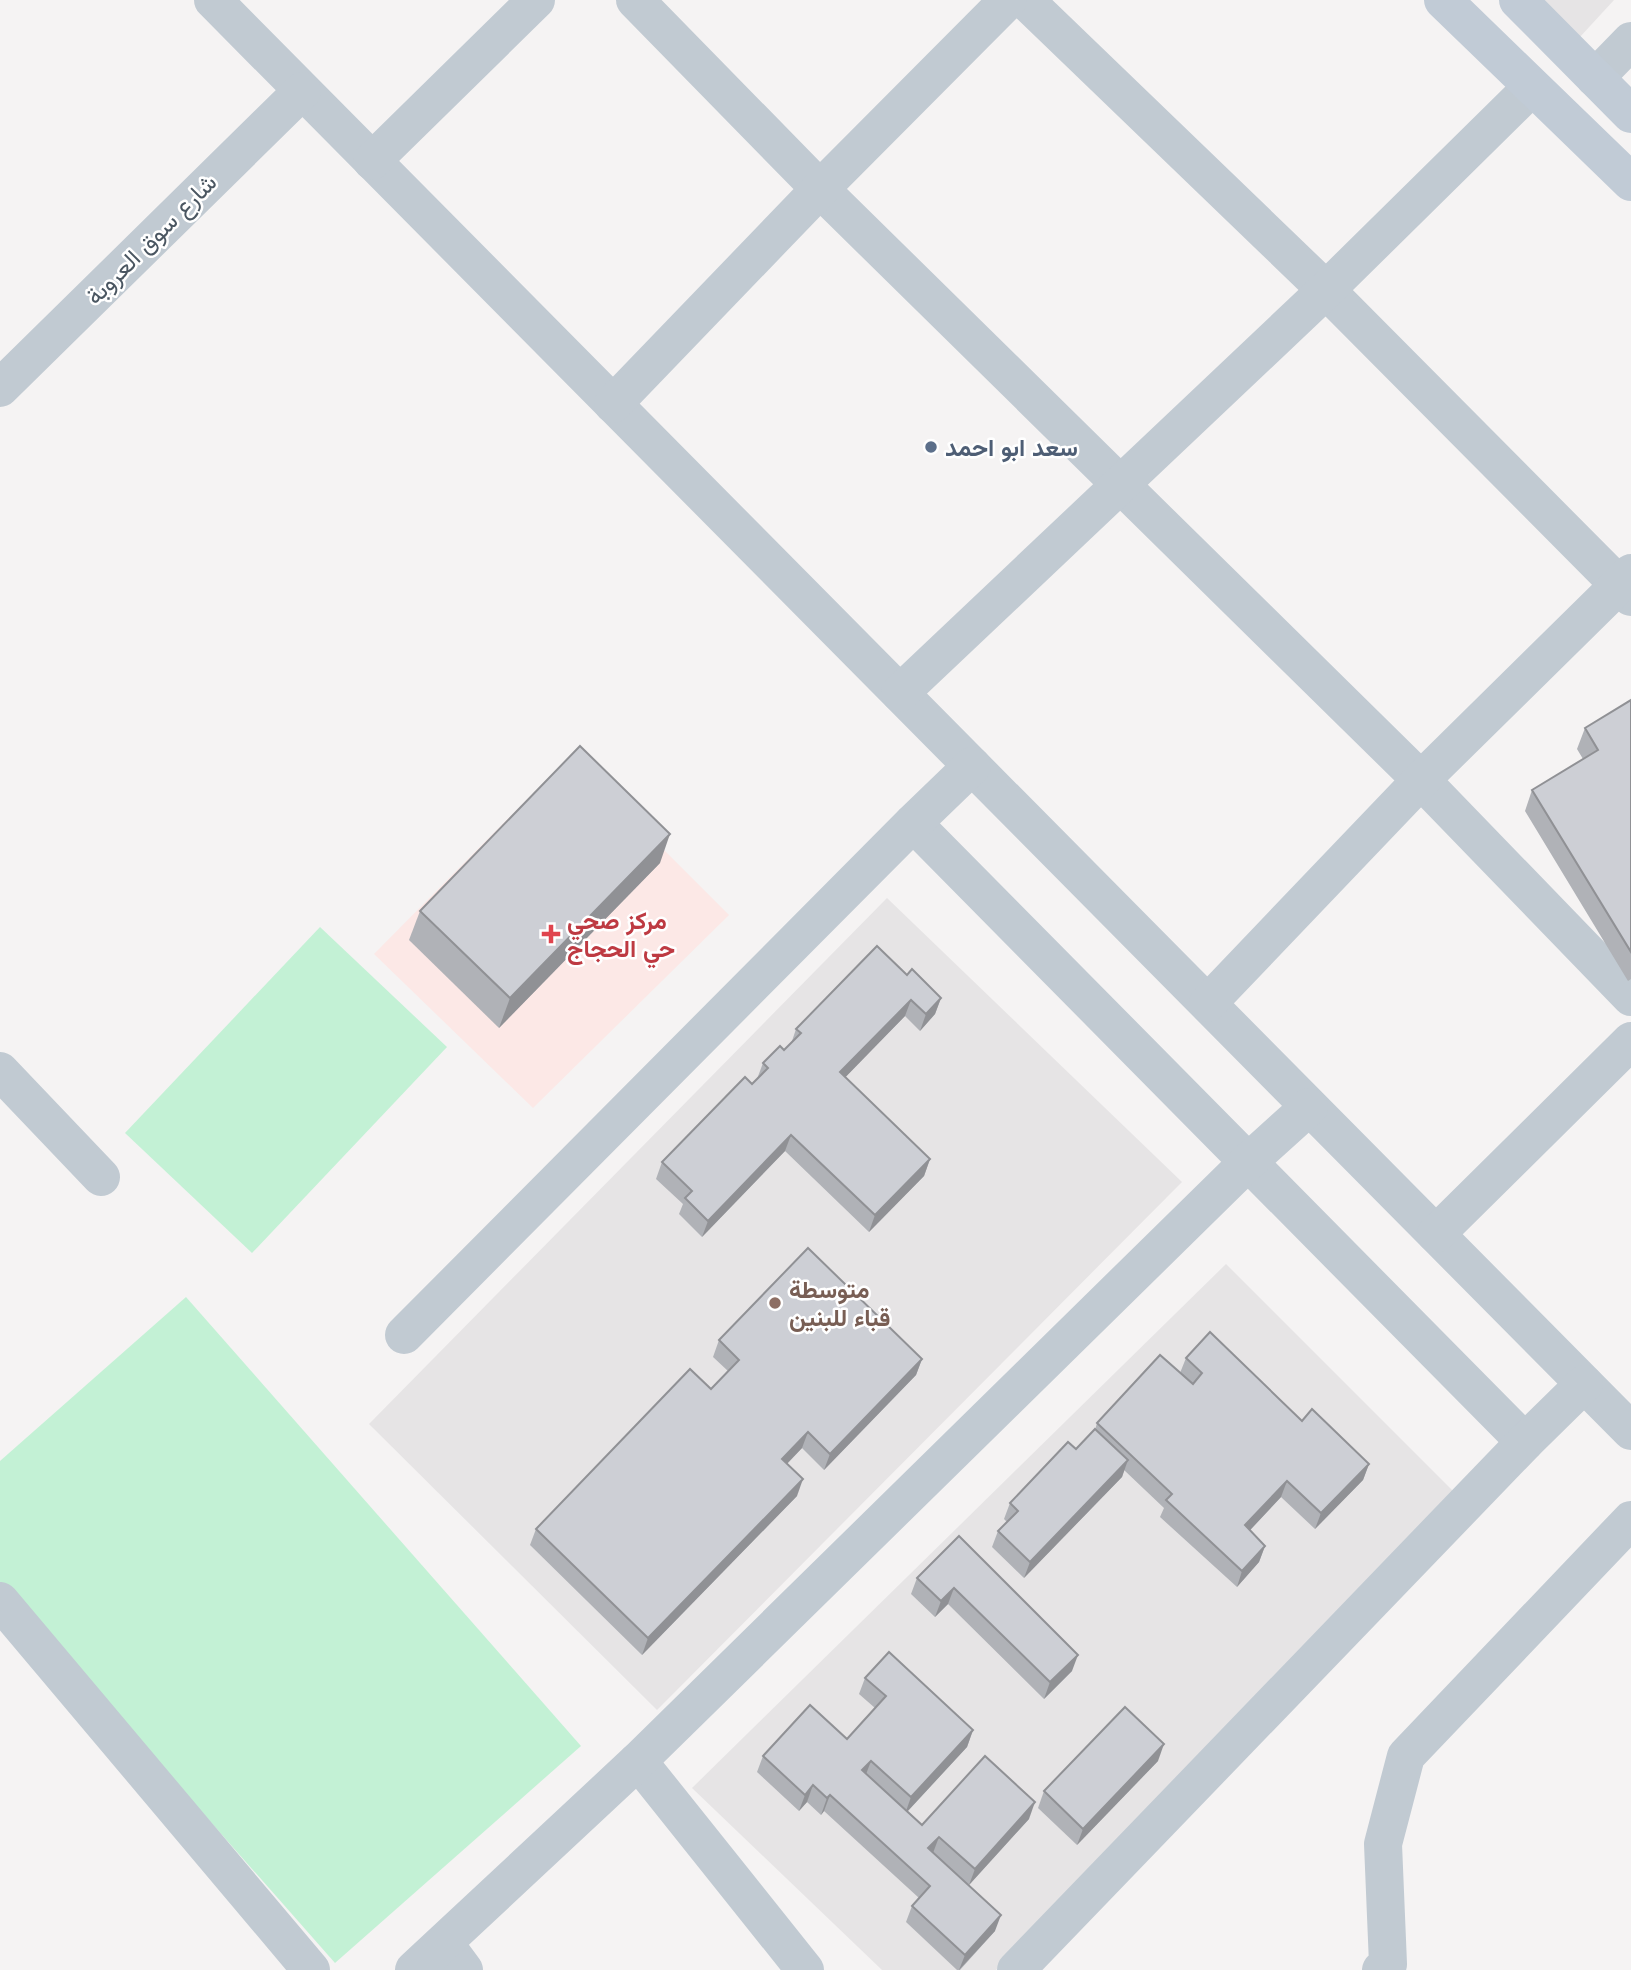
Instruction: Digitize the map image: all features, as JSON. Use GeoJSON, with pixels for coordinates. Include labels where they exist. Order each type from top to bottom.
{"type":"FeatureCollection","features":[{"type":"Feature","properties":{"kind":"main road"},"geometry":{"type":"LineString","coordinates":[[1443,0],[1631,182]]}},
{"type":"Feature","properties":{"kind":"main road"},"geometry":{"type":"LineString","coordinates":[[1518,0],[1631,114]]}},
{"type":"Feature","properties":{"kind":"street"},"geometry":{"type":"LineString","coordinates":[[212,0],[1631,1431]]}},
{"type":"Feature","properties":{"kind":"street"},"geometry":{"type":"LineString","coordinates":[[372,161],[536,0]]}},
{"type":"Feature","properties":{"kind":"street"},"geometry":{"type":"LineString","coordinates":[[635,0],[820,189],[1421,780],[1631,997]]}},
{"type":"Feature","properties":{"kind":"street"},"geometry":{"type":"LineString","coordinates":[[613,404],[820,189],[1008,0]]}},
{"type":"Feature","properties":{"kind":"street"},"geometry":{"type":"LineString","coordinates":[[1025,0],[1627,585],[1421,780],[1208,1003]]}},
{"type":"Feature","properties":{"kind":"street"},"geometry":{"type":"LineString","coordinates":[[1595,78],[1631,41]]}},
{"type":"Feature","properties":{"kind":"street"},"geometry":{"type":"LineString","coordinates":[[900,693],[1326,290],[1532,87]]}},
{"type":"Feature","properties":{"kind":"street","name":"شارع سوق العروبة"},"geometry":{"type":"LineString","coordinates":[[4,377],[302,91]]}},
{"type":"Feature","properties":{"kind":"street"},"geometry":{"type":"LineString","coordinates":[[404,1335],[913,822],[972,766]]}},
{"type":"Feature","properties":{"kind":"street"},"geometry":{"type":"LineString","coordinates":[[913,822],[1525,1442]]}},
{"type":"Feature","properties":{"kind":"street"},"geometry":{"type":"LineString","coordinates":[[1436,1234],[1631,1041]]}},
{"type":"Feature","properties":{"kind":"street"},"geometry":{"type":"LineString","coordinates":[[0,1072],[101,1177]]}},
{"type":"Feature","properties":{"kind":"street"},"geometry":{"type":"LineString","coordinates":[[414,1970],[454,1956],[638,1761],[1248,1162],[1309,1107]]}},
{"type":"Feature","properties":{"kind":"street"},"geometry":{"type":"LineString","coordinates":[[1016,1970],[1584,1384]]}},
{"type":"Feature","properties":{"kind":"street"},"geometry":{"type":"LineString","coordinates":[[1381,1970],[1388,1964],[1383,1844],[1406,1756],[1631,1520]]}},
{"type":"Feature","properties":{"kind":"street"},"geometry":{"type":"LineString","coordinates":[[0,1601],[311,1970]]}},
{"type":"Feature","properties":{"kind":"street"},"geometry":{"type":"LineString","coordinates":[[638,1761],[805,1970]]}},
{"type":"Feature","properties":{"kind":"shaded area"},"geometry":{"type":"Polygon","coordinates":[[[1542,0],[1614,0],[1579,38],[1542,0]]]}},
{"type":"Feature","properties":{"kind":"shaded area","name":"مركز صحي حي الحجاج"},"geometry":{"type":"Polygon","coordinates":[[[570,756],[729,915],[533,1108],[374,954],[570,756]]]}},
{"type":"Feature","properties":{"kind":"shaded area","name":"متوسطة قباء للبنين"},"geometry":{"type":"Polygon","coordinates":[[[887,898],[1182,1182],[657,1710],[369,1424],[887,898]]]}},
{"type":"Feature","properties":{"kind":"shaded area"},"geometry":{"type":"Polygon","coordinates":[[[1226,1264],[1457,1495],[996,1970],[882,1970],[692,1788],[1226,1264]]]}},
{"type":"Feature","properties":{"kind":"green space"},"geometry":{"type":"Polygon","coordinates":[[[320,927],[447,1047],[252,1253],[125,1133],[320,927]]]}},
{"type":"Feature","properties":{"kind":"green space"},"geometry":{"type":"Polygon","coordinates":[[[186,1297],[581,1746],[335,1963],[0,1583],[0,1461],[186,1297]]]}},
{"type":"Feature","properties":{"kind":"building"},"geometry":{"type":"Polygon","coordinates":[[[1631,700],[1631,952],[1532,790],[1598,750],[1585,728],[1631,700]]]}},
{"type":"Feature","properties":{"kind":"building"},"geometry":{"type":"Polygon","coordinates":[[[580,746],[670,834],[510,998],[420,911],[580,746]]]}},
{"type":"Feature","properties":{"kind":"building"},"geometry":{"type":"Polygon","coordinates":[[[877,946],[907,975],[912,969],[941,998],[926,1014],[911,1000],[840,1072],[930,1159],[875,1215],[791,1135],[708,1221],[685,1198],[692,1191],[662,1162],[745,1077],[752,1084],[768,1068],[763,1063],[780,1046],[784,1050],[801,1033],[796,1029],[877,946]]]}},
{"type":"Feature","properties":{"kind":"building"},"geometry":{"type":"Polygon","coordinates":[[[808,1248],[922,1359],[830,1454],[808,1432],[782,1459],[803,1479],[648,1638],[536,1529],[690,1369],[711,1389],[739,1360],[719,1340],[808,1248]]]}},
{"type":"Feature","properties":{"kind":"building"},"geometry":{"type":"Polygon","coordinates":[[[1210,1332],[1302,1421],[1312,1409],[1369,1464],[1321,1513],[1287,1481],[1245,1525],[1265,1546],[1242,1571],[1166,1500],[1172,1494],[1097,1423],[1160,1355],[1193,1384],[1202,1373],[1186,1358],[1210,1332]]]}},
{"type":"Feature","properties":{"kind":"building"},"geometry":{"type":"Polygon","coordinates":[[[1095,1429],[1128,1460],[1030,1562],[998,1531],[1018,1511],[1010,1503],[1068,1442],[1076,1449],[1095,1429]]]}},
{"type":"Feature","properties":{"kind":"building"},"geometry":{"type":"Polygon","coordinates":[[[959,1536],[1078,1655],[1050,1682],[954,1588],[941,1601],[917,1578],[959,1536]]]}},
{"type":"Feature","properties":{"kind":"building"},"geometry":{"type":"Polygon","coordinates":[[[889,1652],[973,1730],[911,1797],[871,1761],[862,1770],[922,1825],[985,1756],[1035,1802],[975,1869],[939,1837],[928,1848],[1001,1915],[965,1955],[912,1906],[930,1886],[830,1795],[827,1798],[813,1785],[805,1795],[763,1756],[810,1705],[847,1739],[886,1696],[865,1678],[889,1652]]]}},
{"type":"Feature","properties":{"kind":"building"},"geometry":{"type":"Polygon","coordinates":[[[1125,1707],[1164,1744],[1083,1829],[1044,1791],[1125,1707]]]}},
{"type":"Feature","properties":{"kind":"place","name":"سعد ابو احمد"},"geometry":{"type":"Point","coordinates":[931,447]}},
{"type":"Feature","properties":{"kind":"place","name":"مركز صحي حي الحجاج"},"geometry":{"type":"Point","coordinates":[551,934]}},
{"type":"Feature","properties":{"kind":"place","name":"متوسطة قباء للبنين"},"geometry":{"type":"Point","coordinates":[775,1303]}}]}
